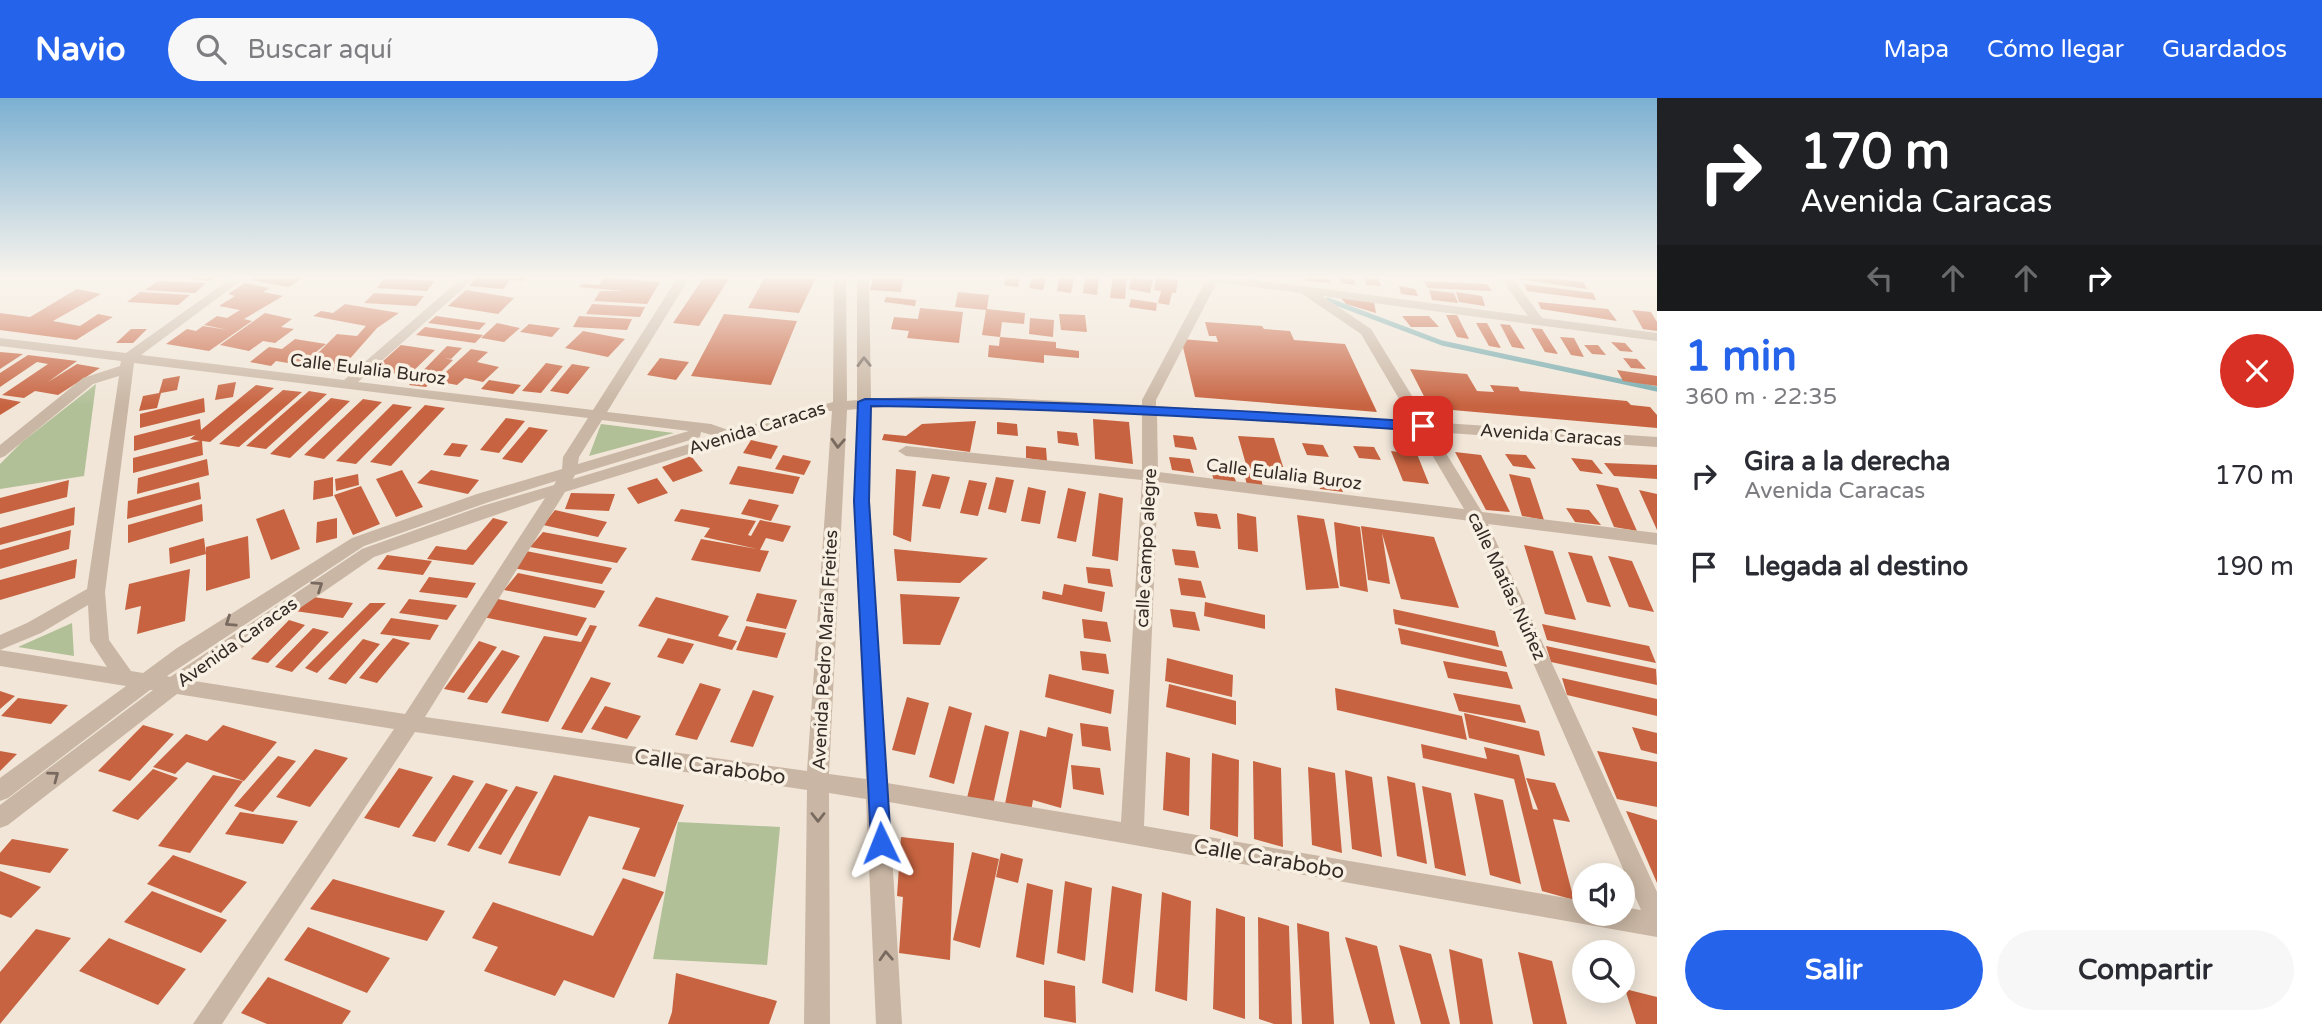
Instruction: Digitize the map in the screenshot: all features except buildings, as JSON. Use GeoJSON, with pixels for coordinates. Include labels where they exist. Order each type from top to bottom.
{"type":"FeatureCollection","features":[{"type":"Feature","properties":{"kind":"street"},"geometry":{"type":"LineString","coordinates":[[0,453],[88,381],[127,363],[183,320]]}},
{"type":"Feature","properties":{"kind":"street"},"geometry":{"type":"LineString","coordinates":[[346,385],[420,320]]}},
{"type":"Feature","properties":{"kind":"street"},"geometry":{"type":"LineString","coordinates":[[206,1024],[410,723],[563,482],[570,457],[656,320]]}},
{"type":"Feature","properties":{"kind":"street","name":"Avenida Pedro María Freites"},"geometry":{"type":"LineString","coordinates":[[817,1024],[818,783],[840,398],[840,320]]}},
{"type":"Feature","properties":{"kind":"street","name":"Avenida Pedro María Freites"},"geometry":{"type":"LineString","coordinates":[[863,320],[862,501],[890,1024]]}},
{"type":"Feature","properties":{"kind":"street","name":"calle campo alegre"},"geometry":{"type":"LineString","coordinates":[[1132,835],[1150,476],[1149,405],[1190,320]]}},
{"type":"Feature","properties":{"kind":"street","name":"calle Matías Núñez"},"geometry":{"type":"LineString","coordinates":[[1349,320],[1366,332],[1477,517],[1657,919]]}},
{"type":"Feature","properties":{"kind":"street"},"geometry":{"type":"LineString","coordinates":[[1532,320],[1651,336],[1657,351]]}},
{"type":"Feature","properties":{"kind":"street","name":"Calle Eulalia Buroz"},"geometry":{"type":"LineString","coordinates":[[0,342],[127,363],[346,385],[711,429],[730,436]]}},
{"type":"Feature","properties":{"kind":"street"},"geometry":{"type":"LineString","coordinates":[[127,363],[96,592],[100,641],[136,679]]}},
{"type":"Feature","properties":{"kind":"street","name":"Avenida Caracas"},"geometry":{"type":"LineString","coordinates":[[0,818],[173,686],[368,553],[711,429],[820,396],[1149,405],[1657,432]]}},
{"type":"Feature","properties":{"kind":"street","name":"Avenida Caracas"},"geometry":{"type":"LineString","coordinates":[[0,791],[136,679],[358,542],[483,498],[563,482],[730,436],[840,398]]}},
{"type":"Feature","properties":{"kind":"street","name":"Avenida Caracas"},"geometry":{"type":"LineString","coordinates":[[1419,421],[1657,442]]}},
{"type":"Feature","properties":{"kind":"street","name":"Calle Eulalia Buroz"},"geometry":{"type":"LineString","coordinates":[[906,451],[1150,476],[1657,539]]}},
{"type":"Feature","properties":{"kind":"street"},"geometry":{"type":"LineString","coordinates":[[0,643],[34,628],[96,592]]}},
{"type":"Feature","properties":{"kind":"street","name":"Calle Carabobo"},"geometry":{"type":"LineString","coordinates":[[0,658],[410,723],[879,791],[1572,911]]}},
{"type":"Feature","properties":{"kind":"street","name":"Calle Carabobo"},"geometry":{"type":"LineString","coordinates":[[1635,921],[1657,925]]}},
{"type":"Feature","properties":{"kind":"green space"},"geometry":{"type":"Polygon","coordinates":[[[96,384],[84,476],[0,489],[0,464],[22,442],[96,384]]]}},
{"type":"Feature","properties":{"kind":"green space"},"geometry":{"type":"Polygon","coordinates":[[[601,424],[674,433],[589,456],[601,424]]]}},
{"type":"Feature","properties":{"kind":"green space"},"geometry":{"type":"Polygon","coordinates":[[[72,623],[74,656],[18,647],[72,623]]]}},
{"type":"Feature","properties":{"kind":"green space"},"geometry":{"type":"Polygon","coordinates":[[[678,822],[780,827],[767,965],[653,959],[678,822]]]}},
{"type":"Feature","properties":{"kind":"waterway"},"geometry":{"type":"LineString","coordinates":[[1382,320],[1442,343],[1657,389]]}},
{"type":"Feature","properties":{"kind":"route"},"geometry":{"type":"LineString","coordinates":[[881,843],[862,501],[865,402],[1010,403],[1423,426]]}}]}
